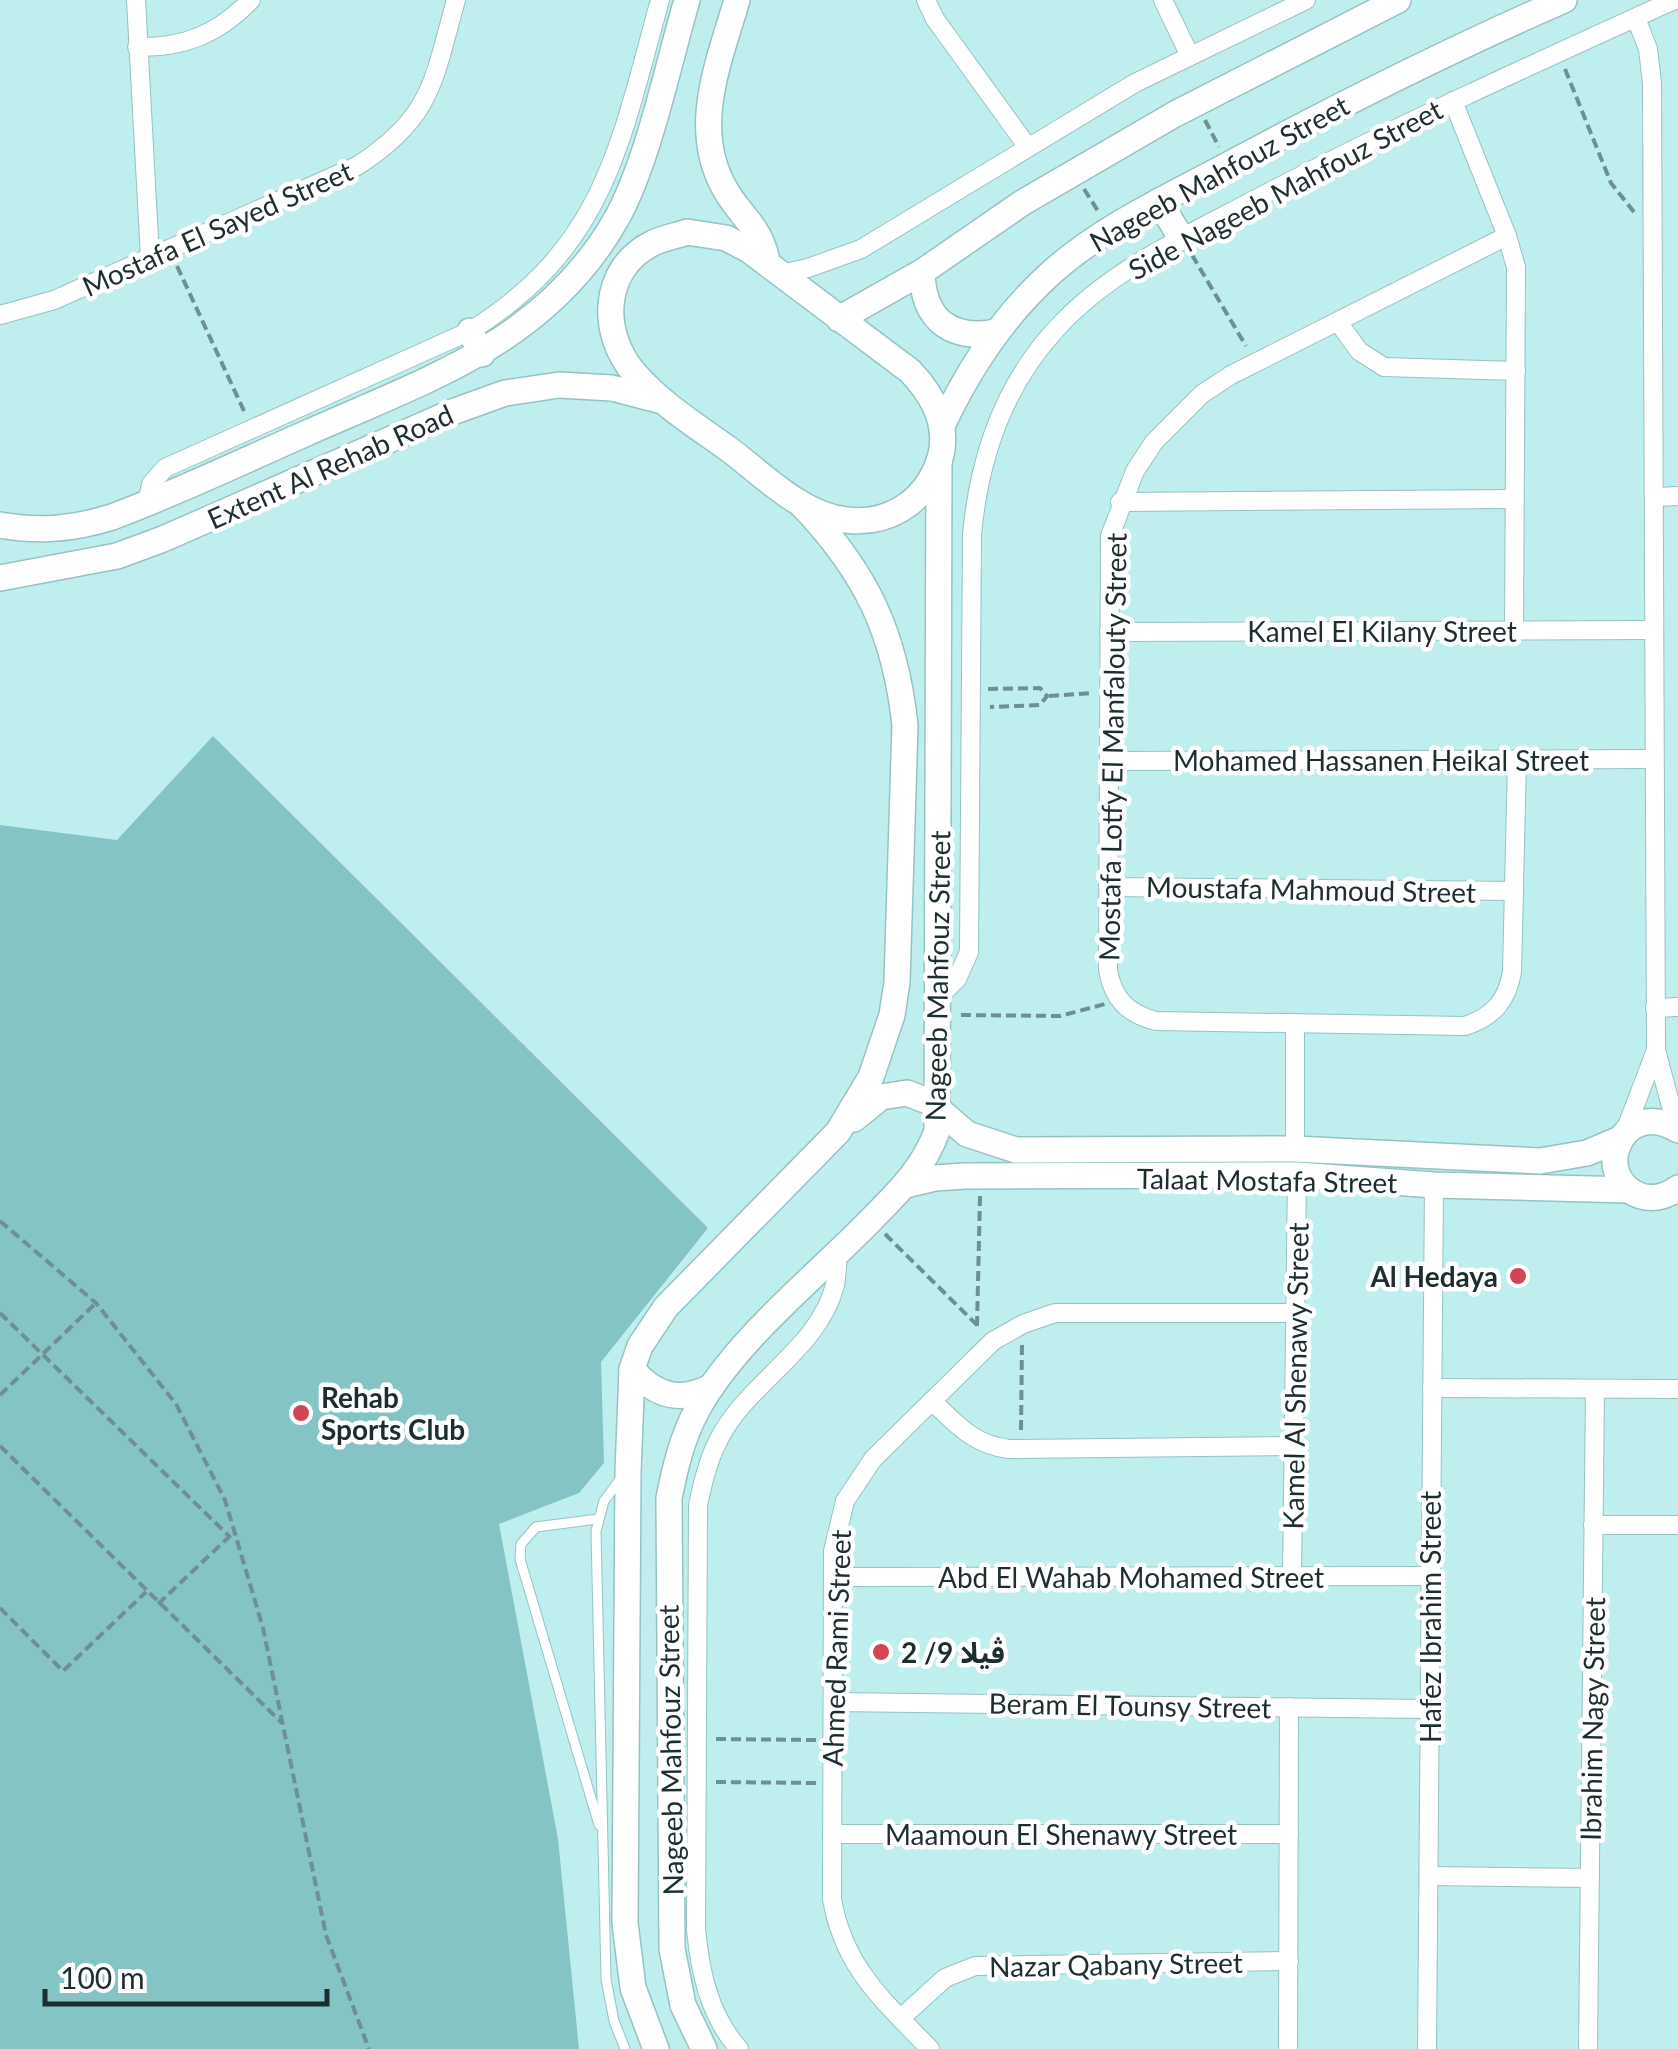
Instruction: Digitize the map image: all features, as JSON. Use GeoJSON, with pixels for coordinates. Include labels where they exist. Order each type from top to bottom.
{"type":"FeatureCollection","features":[{"type":"Feature","properties":{"kind":"street"},"geometry":{"type":"LineString","coordinates":[[136,0],[150,258]]}},
{"type":"Feature","properties":{"kind":"street"},"geometry":{"type":"LineString","coordinates":[[137,47],[163,48],[188,43],[223,26],[251,0]]}},
{"type":"Feature","properties":{"kind":"street","name":"Mostafa El Sayed Street"},"geometry":{"type":"LineString","coordinates":[[0,315],[54,300],[150,258],[357,166],[392,142],[421,110],[456,0]]}},
{"type":"Feature","properties":{"kind":"street"},"geometry":{"type":"LineString","coordinates":[[147,504],[151,484],[165,468],[476,343],[498,314],[541,279],[579,232],[642,109],[660,0]]}},
{"type":"Feature","properties":{"kind":"street","name":"Extent Al Rehab Road"},"geometry":{"type":"LineString","coordinates":[[0,525],[36,531],[76,528],[147,504],[449,372],[476,343],[534,316],[591,255],[625,200],[642,109],[687,0]]}},
{"type":"Feature","properties":{"kind":"street"},"geometry":{"type":"LineString","coordinates":[[737,0],[711,90],[708,142],[714,168],[726,192],[755,226],[774,268]]}},
{"type":"Feature","properties":{"kind":"street"},"geometry":{"type":"LineString","coordinates":[[926,0],[935,19],[1026,146]]}},
{"type":"Feature","properties":{"kind":"street"},"geometry":{"type":"LineString","coordinates":[[1163,0],[1189,54]]}},
{"type":"Feature","properties":{"kind":"street"},"geometry":{"type":"LineString","coordinates":[[774,268],[822,264],[861,249],[1026,146],[1189,54],[1306,0]]}},
{"type":"Feature","properties":{"kind":"street"},"geometry":{"type":"LineString","coordinates":[[838,319],[922,272],[1073,173],[1196,103],[1398,0]]}},
{"type":"Feature","properties":{"kind":"street","name":"Nageeb Mahfouz Street"},"geometry":{"type":"LineString","coordinates":[[704,2049],[683,2005],[672,1950],[670,1498],[684,1440],[711,1387],[740,1351],[905,1185],[930,1151],[939,1112],[934,1074],[942,426],[957,393],[997,332],[1051,273],[1081,248],[1327,111],[1564,0]]}},
{"type":"Feature","properties":{"kind":"street","name":"Side Nageeb Mahfouz Street"},"geometry":{"type":"LineString","coordinates":[[936,1007],[957,979],[968,952],[972,534],[976,494],[986,449],[1017,381],[1058,327],[1106,285],[1181,238],[1347,152],[1674,0]]}},
{"type":"Feature","properties":{"kind":"street"},"geometry":{"type":"LineString","coordinates":[[1636,18],[1651,66],[1656,1050],[1678,1130]]}},
{"type":"Feature","properties":{"kind":"street"},"geometry":{"type":"LineString","coordinates":[[1453,101],[1516,267],[1514,631]]}},
{"type":"Feature","properties":{"kind":"street"},"geometry":{"type":"LineString","coordinates":[[1159,202],[1181,238]]}},
{"type":"Feature","properties":{"kind":"street"},"geometry":{"type":"LineString","coordinates":[[940,461],[929,484],[912,503],[891,516],[866,522],[841,520],[802,505],[664,401],[635,374],[614,340],[611,297],[616,275],[651,243],[688,232],[726,238],[774,268],[910,371],[925,386],[942,426]]}},
{"type":"Feature","properties":{"kind":"street","name":"Mostafa Lotfy El Manfalouty Street"},"geometry":{"type":"LineString","coordinates":[[1507,236],[1256,362],[1202,394],[1154,442],[1120,502],[1110,536],[1109,692],[1108,970],[1117,999],[1128,1010],[1156,1021],[1465,1026],[1480,1021],[1503,1001],[1509,987],[1517,760]]}},
{"type":"Feature","properties":{"kind":"street"},"geometry":{"type":"LineString","coordinates":[[591,255],[616,275]]}},
{"type":"Feature","properties":{"kind":"street"},"geometry":{"type":"LineString","coordinates":[[922,272],[922,291],[929,309],[942,324],[959,333],[978,336],[997,332]]}},
{"type":"Feature","properties":{"kind":"street"},"geometry":{"type":"LineString","coordinates":[[1338,322],[1359,351],[1384,367],[1516,372]]}},
{"type":"Feature","properties":{"kind":"street","name":"Extent Al Rehab Road"},"geometry":{"type":"LineString","coordinates":[[0,578],[117,556],[455,411],[506,393],[558,385],[612,388],[664,401]]}},
{"type":"Feature","properties":{"kind":"street"},"geometry":{"type":"LineString","coordinates":[[1656,497],[1678,496]]}},
{"type":"Feature","properties":{"kind":"street"},"geometry":{"type":"LineString","coordinates":[[1120,502],[1515,500]]}},
{"type":"Feature","properties":{"kind":"street","name":"Nageeb Mahfouz Street"},"geometry":{"type":"LineString","coordinates":[[656,2049],[615,1930],[632,1368],[640,1346],[666,1306],[838,1132],[871,1077],[892,1015],[897,982],[905,725],[897,670],[875,605],[856,568],[802,505]]}},
{"type":"Feature","properties":{"kind":"street","name":"Kamel El Kilany Street"},"geometry":{"type":"LineString","coordinates":[[1110,632],[1654,630]]}},
{"type":"Feature","properties":{"kind":"street","name":"Mohamed Hassanen Heikal Street"},"geometry":{"type":"LineString","coordinates":[[1109,761],[1652,759]]}},
{"type":"Feature","properties":{"kind":"street","name":"Moustafa Mahmoud Street"},"geometry":{"type":"LineString","coordinates":[[1108,887],[1514,891]]}},
{"type":"Feature","properties":{"kind":"street"},"geometry":{"type":"LineString","coordinates":[[1655,1008],[1678,1007]]}},
{"type":"Feature","properties":{"kind":"street","name":"Kamel Al Shenawy Street"},"geometry":{"type":"LineString","coordinates":[[1292,1576],[1295,1023]]}},
{"type":"Feature","properties":{"kind":"street"},"geometry":{"type":"LineString","coordinates":[[1629,1190],[1614,1160],[1656,1050]]}},
{"type":"Feature","properties":{"kind":"street","name":"Talaat Mostafa Street"},"geometry":{"type":"LineString","coordinates":[[838,1132],[871,1104],[894,1093],[919,1096],[983,1142],[1016,1150],[1296,1162],[1434,1186],[1629,1190],[1652,1198],[1677,1190]]}},
{"type":"Feature","properties":{"kind":"street","name":"Talaat Mostafa Street"},"geometry":{"type":"LineString","coordinates":[[905,1185],[935,1178],[1296,1162],[1540,1160],[1587,1153],[1643,1122],[1667,1124],[1678,1130]]}},
{"type":"Feature","properties":{"kind":"street","name":"Hafez Ibrahim Street"},"geometry":{"type":"LineString","coordinates":[[1427,2049],[1434,1186]]}},
{"type":"Feature","properties":{"kind":"street"},"geometry":{"type":"LineString","coordinates":[[739,2049],[712,2006],[700,1968],[696,1928],[698,1506],[719,1438],[740,1408],[806,1338],[823,1313],[835,1285],[838,1254]]}},
{"type":"Feature","properties":{"kind":"street","name":"Ahmed Rami Street"},"geometry":{"type":"LineString","coordinates":[[930,2049],[858,1971],[845,1949],[832,1899],[833,1578],[837,1526],[857,1479],[993,1342],[1023,1324],[1055,1313],[1296,1313]]}},
{"type":"Feature","properties":{"kind":"street"},"geometry":{"type":"LineString","coordinates":[[632,1368],[659,1393],[677,1397],[711,1387]]}},
{"type":"Feature","properties":{"kind":"street"},"geometry":{"type":"LineString","coordinates":[[1432,1388],[1678,1389]]}},
{"type":"Feature","properties":{"kind":"street","name":"Ibrahim Nagy Street"},"geometry":{"type":"LineString","coordinates":[[1588,2049],[1595,1389]]}},
{"type":"Feature","properties":{"kind":"street"},"geometry":{"type":"LineString","coordinates":[[932,1401],[976,1440],[998,1448],[1294,1446]]}},
{"type":"Feature","properties":{"kind":"street"},"geometry":{"type":"LineString","coordinates":[[1594,1525],[1678,1525]]}},
{"type":"Feature","properties":{"kind":"street","name":"Abd El Wahab Mohamed Street"},"geometry":{"type":"LineString","coordinates":[[833,1578],[1430,1576]]}},
{"type":"Feature","properties":{"kind":"street","name":"Beram El Tounsy Street"},"geometry":{"type":"LineString","coordinates":[[833,1702],[1428,1708]]}},
{"type":"Feature","properties":{"kind":"street"},"geometry":{"type":"LineString","coordinates":[[1288,2049],[1290,1707]]}},
{"type":"Feature","properties":{"kind":"street","name":"Maamoun El Shenawy Street"},"geometry":{"type":"LineString","coordinates":[[832,1834],[1289,1834]]}},
{"type":"Feature","properties":{"kind":"street"},"geometry":{"type":"LineString","coordinates":[[1430,1876],[1590,1878]]}},
{"type":"Feature","properties":{"kind":"street","name":"Nazar Qabany Street"},"geometry":{"type":"LineString","coordinates":[[900,2018],[946,1978],[975,1966],[1288,1961]]}},
{"type":"Feature","properties":{"kind":"lane"},"geometry":{"type":"LineString","coordinates":[[625,2049],[614,2021],[606,1979],[615,1930],[602,1837],[598,1518],[614,1485],[628,1472]]}},
{"type":"Feature","properties":{"kind":"lane"},"geometry":{"type":"LineString","coordinates":[[598,1518],[536,1527],[521,1544],[520,1559],[602,1837]]}},
{"type":"Feature","properties":{"kind":"path"},"geometry":{"type":"LineString","coordinates":[[1559,53],[1611,183],[1630,208],[1654,228]]}},
{"type":"Feature","properties":{"kind":"path"},"geometry":{"type":"LineString","coordinates":[[1196,103],[1228,164]]}},
{"type":"Feature","properties":{"kind":"path"},"geometry":{"type":"LineString","coordinates":[[1073,173],[1110,230]]}},
{"type":"Feature","properties":{"kind":"path"},"geometry":{"type":"LineString","coordinates":[[1181,238],[1256,362]]}},
{"type":"Feature","properties":{"kind":"path"},"geometry":{"type":"LineString","coordinates":[[169,249],[252,430]]}},
{"type":"Feature","properties":{"kind":"path"},"geometry":{"type":"LineString","coordinates":[[970,699],[1040,688],[1047,696]]}},
{"type":"Feature","properties":{"kind":"path"},"geometry":{"type":"LineString","coordinates":[[970,699],[1040,705],[1047,696],[1109,692]]}},
{"type":"Feature","properties":{"kind":"path"},"geometry":{"type":"LineString","coordinates":[[936,1007],[1060,1016],[1117,999]]}},
{"type":"Feature","properties":{"kind":"path"},"geometry":{"type":"LineString","coordinates":[[978,1326],[980,1176]]}},
{"type":"Feature","properties":{"kind":"path"},"geometry":{"type":"LineString","coordinates":[[871,1220],[993,1342]]}},
{"type":"Feature","properties":{"kind":"path"},"geometry":{"type":"LineString","coordinates":[[0,1221],[96,1303],[176,1404],[225,1500],[263,1628],[326,1935],[369,2049]]}},
{"type":"Feature","properties":{"kind":"path"},"geometry":{"type":"LineString","coordinates":[[0,1395],[96,1303]]}},
{"type":"Feature","properties":{"kind":"path"},"geometry":{"type":"LineString","coordinates":[[0,1313],[232,1534]]}},
{"type":"Feature","properties":{"kind":"path"},"geometry":{"type":"LineString","coordinates":[[1020,1450],[1023,1324]]}},
{"type":"Feature","properties":{"kind":"path"},"geometry":{"type":"LineString","coordinates":[[0,1446],[282,1723]]}},
{"type":"Feature","properties":{"kind":"path"},"geometry":{"type":"LineString","coordinates":[[158,1604],[232,1534]]}},
{"type":"Feature","properties":{"kind":"path"},"geometry":{"type":"LineString","coordinates":[[0,1608],[63,1671],[146,1592]]}},
{"type":"Feature","properties":{"kind":"path"},"geometry":{"type":"LineString","coordinates":[[696,1739],[833,1740]]}},
{"type":"Feature","properties":{"kind":"path"},"geometry":{"type":"LineString","coordinates":[[696,1782],[832,1783]]}},
{"type":"Feature","properties":{"kind":"shaded area","name":"Rehab Sports Club"},"geometry":{"type":"Polygon","coordinates":[[[213,736],[708,1228],[601,1362],[604,1463],[579,1493],[499,1524],[558,1839],[579,2049],[0,2049],[0,825],[117,840],[213,736]]]}},
{"type":"Feature","properties":{"kind":"place","name":"Al Hedaya"},"geometry":{"type":"Point","coordinates":[1518,1276]}},
{"type":"Feature","properties":{"kind":"place","name":"Rehab Sports Club"},"geometry":{"type":"Point","coordinates":[301,1413]}},
{"type":"Feature","properties":{"kind":"place","name":"ڤيلا 9/ 2"},"geometry":{"type":"Point","coordinates":[881,1652]}}]}
